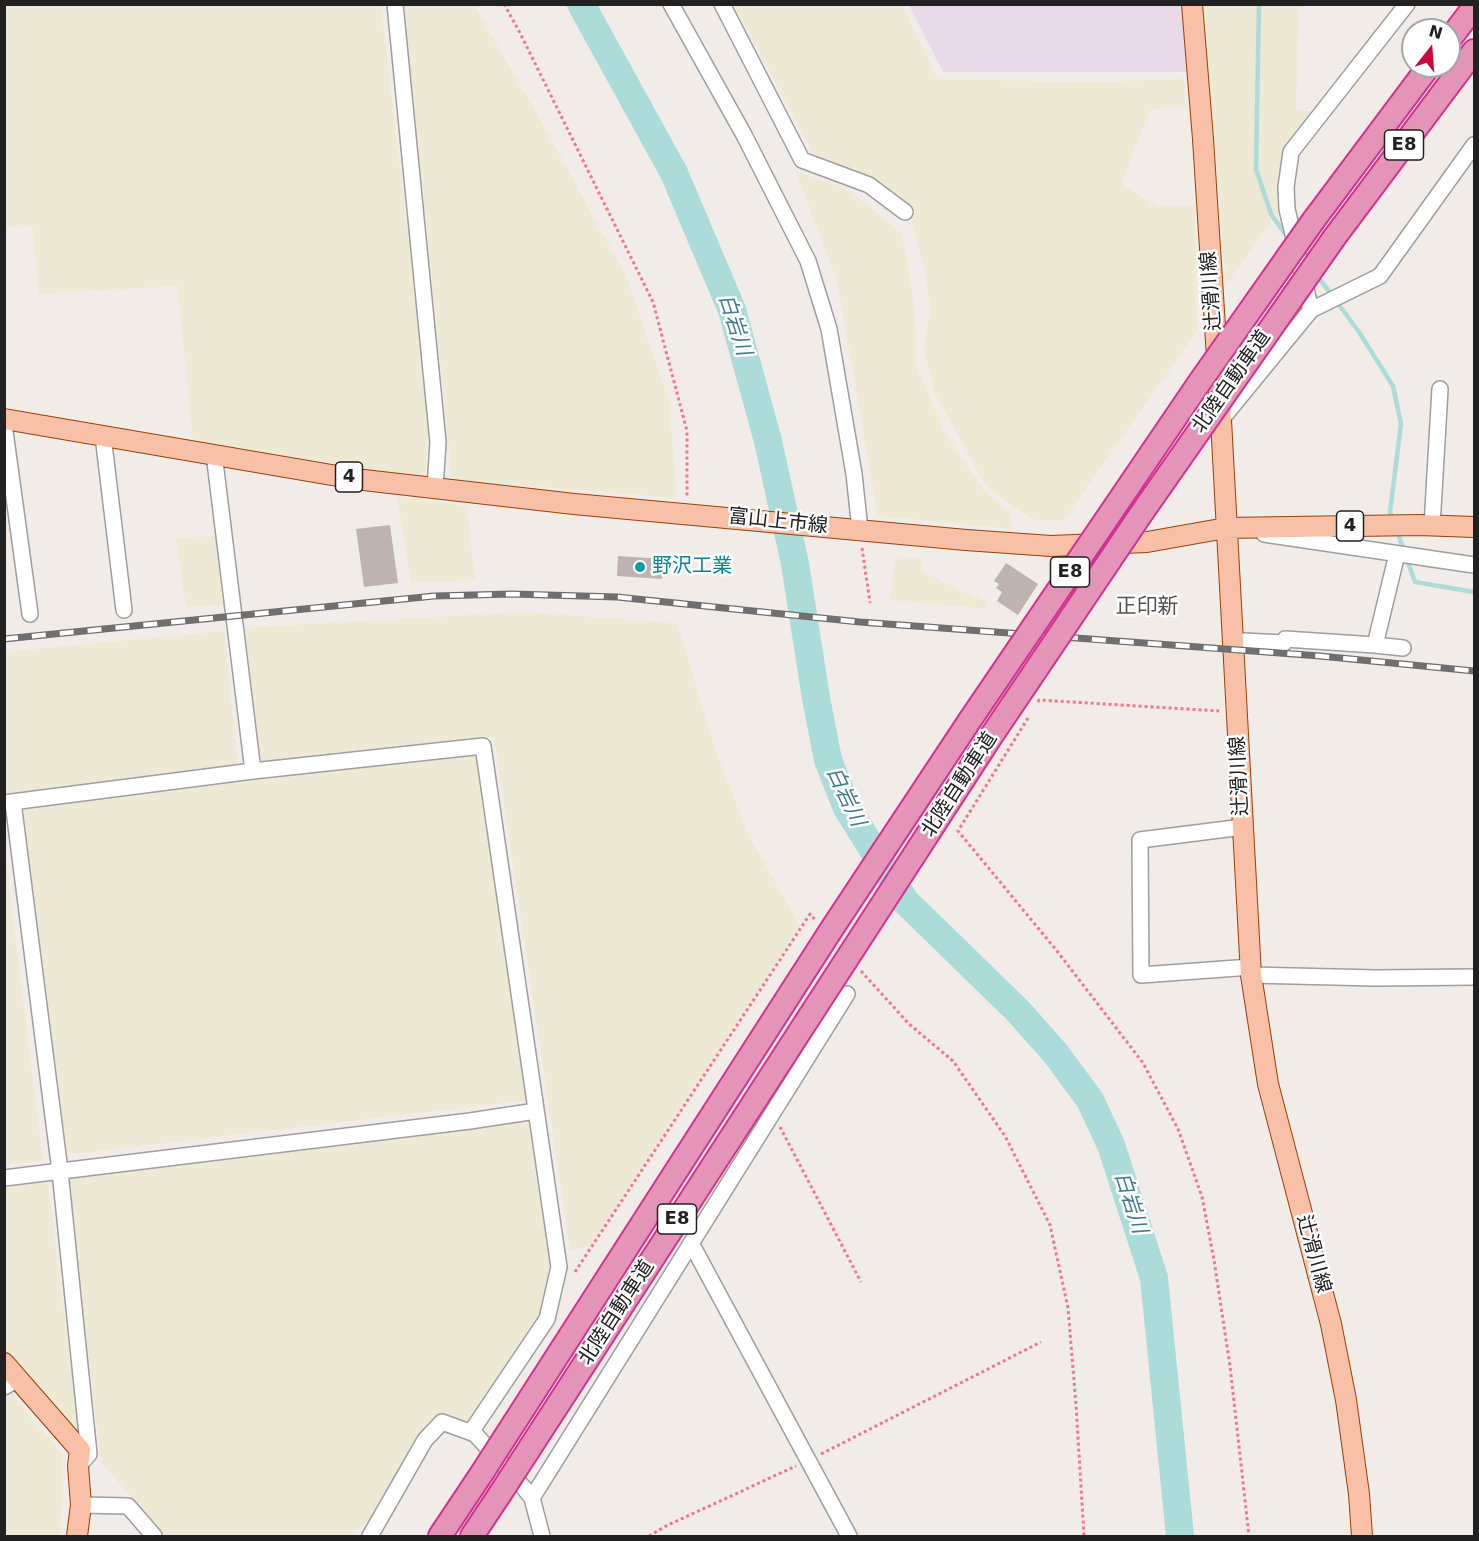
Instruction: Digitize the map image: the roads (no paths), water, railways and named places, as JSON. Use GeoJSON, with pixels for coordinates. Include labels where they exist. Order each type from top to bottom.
{"type":"FeatureCollection","features":[{"type":"Feature","properties":{"kind":"highway"},"geometry":{"type":"LineString","coordinates":[[1461,24],[1474,6]]}},
{"type":"Feature","properties":{"kind":"highway","name":"北陸自動車道"},"geometry":{"type":"LineString","coordinates":[[472,1536],[992,735],[1141,514],[1334,238],[1474,51]]}},
{"type":"Feature","properties":{"kind":"highway","name":"北陸自動車道"},"geometry":{"type":"LineString","coordinates":[[440,1536],[833,927],[970,720],[1192,393],[1313,220],[1420,78]]}},
{"type":"Feature","properties":{"kind":"main road","name":"辻滑川線"},"geometry":{"type":"LineString","coordinates":[[1192,4],[1221,420],[1251,971],[1268,1084],[1331,1324],[1346,1400],[1359,1494],[1362,1536]]}},
{"type":"Feature","properties":{"kind":"main road","name":"4"},"geometry":{"type":"LineString","coordinates":[[4,419],[356,478],[435,488]]}},
{"type":"Feature","properties":{"kind":"main road","name":"富山上市線"},"geometry":{"type":"LineString","coordinates":[[435,488],[574,504],[860,530]]}},
{"type":"Feature","properties":{"kind":"main road","name":"4"},"geometry":{"type":"LineString","coordinates":[[860,530],[1052,546],[1147,542],[1226,528],[1474,527]]}},
{"type":"Feature","properties":{"kind":"main road"},"geometry":{"type":"LineString","coordinates":[[4,1363],[12,1383],[80,1450],[78,1466],[81,1505],[77,1536]]}},
{"type":"Feature","properties":{"kind":"street"},"geometry":{"type":"LineString","coordinates":[[395,4],[438,442],[435,488]]}},
{"type":"Feature","properties":{"kind":"street"},"geometry":{"type":"LineString","coordinates":[[671,4],[744,135],[808,261],[830,329],[854,474],[860,530]]}},
{"type":"Feature","properties":{"kind":"street"},"geometry":{"type":"LineString","coordinates":[[722,4],[802,159],[869,185],[905,212]]}},
{"type":"Feature","properties":{"kind":"street"},"geometry":{"type":"LineString","coordinates":[[1311,310],[1287,210],[1286,187],[1291,152],[1407,4]]}},
{"type":"Feature","properties":{"kind":"street"},"geometry":{"type":"LineString","coordinates":[[1221,420],[1311,310],[1380,276],[1474,145]]}},
{"type":"Feature","properties":{"kind":"street"},"geometry":{"type":"LineString","coordinates":[[1432,526],[1440,389]]}},
{"type":"Feature","properties":{"kind":"street"},"geometry":{"type":"LineString","coordinates":[[4,423],[30,614]]}},
{"type":"Feature","properties":{"kind":"street"},"geometry":{"type":"LineString","coordinates":[[103,436],[124,610]]}},
{"type":"Feature","properties":{"kind":"street"},"geometry":{"type":"LineString","coordinates":[[214,454],[253,771]]}},
{"type":"Feature","properties":{"kind":"street"},"geometry":{"type":"LineString","coordinates":[[1226,528],[1474,566]]}},
{"type":"Feature","properties":{"kind":"street"},"geometry":{"type":"LineString","coordinates":[[1375,645],[1396,554]]}},
{"type":"Feature","properties":{"kind":"street"},"geometry":{"type":"LineString","coordinates":[[1243,640],[1284,643],[1285,639],[1403,648]]}},
{"type":"Feature","properties":{"kind":"street"},"geometry":{"type":"LineString","coordinates":[[78,1466],[89,1454],[60,1171],[9,803],[253,771],[483,746],[559,1267],[547,1319],[471,1432]]}},
{"type":"Feature","properties":{"kind":"street"},"geometry":{"type":"LineString","coordinates":[[1243,827],[1140,840],[1141,975],[1251,971],[1376,978],[1474,977]]}},
{"type":"Feature","properties":{"kind":"street"},"geometry":{"type":"LineString","coordinates":[[532,1498],[847,994]]}},
{"type":"Feature","properties":{"kind":"street"},"geometry":{"type":"LineString","coordinates":[[4,1178],[459,1123],[536,1111]]}},
{"type":"Feature","properties":{"kind":"street"},"geometry":{"type":"LineString","coordinates":[[691,1243],[849,1536]]}},
{"type":"Feature","properties":{"kind":"street"},"geometry":{"type":"LineString","coordinates":[[370,1536],[425,1440],[442,1422],[475,1434],[532,1498],[541,1536]]}},
{"type":"Feature","properties":{"kind":"street"},"geometry":{"type":"LineString","coordinates":[[81,1505],[128,1506],[154,1536]]}},
{"type":"Feature","properties":{"kind":"waterway","name":"白岩川"},"geometry":{"type":"LineString","coordinates":[[581,4],[674,173],[732,310],[768,441],[795,564],[828,760],[847,808],[905,901],[1019,1012],[1056,1054],[1090,1100],[1111,1145],[1154,1278],[1180,1536]]}},
{"type":"Feature","properties":{"kind":"waterway"},"geometry":{"type":"LineString","coordinates":[[1259,4],[1256,169],[1271,214],[1288,238]]}},
{"type":"Feature","properties":{"kind":"waterway"},"geometry":{"type":"LineString","coordinates":[[1317,276],[1332,295]]}},
{"type":"Feature","properties":{"kind":"waterway"},"geometry":{"type":"LineString","coordinates":[[1337,302],[1393,386],[1401,424],[1390,512],[1393,520]]}},
{"type":"Feature","properties":{"kind":"waterway"},"geometry":{"type":"LineString","coordinates":[[1397,531],[1415,582],[1474,592]]}},
{"type":"Feature","properties":{"kind":"railway"},"geometry":{"type":"LineString","coordinates":[[4,639],[434,596],[512,594],[617,597],[860,622],[1320,656],[1474,671]]}},
{"type":"Feature","properties":{"kind":"place","name":"野沢工業"},"geometry":{"type":"Point","coordinates":[640,567]}},
{"type":"Feature","properties":{"kind":"district","name":"正印新"},"geometry":{"type":"Point","coordinates":[1147,608]}}]}
